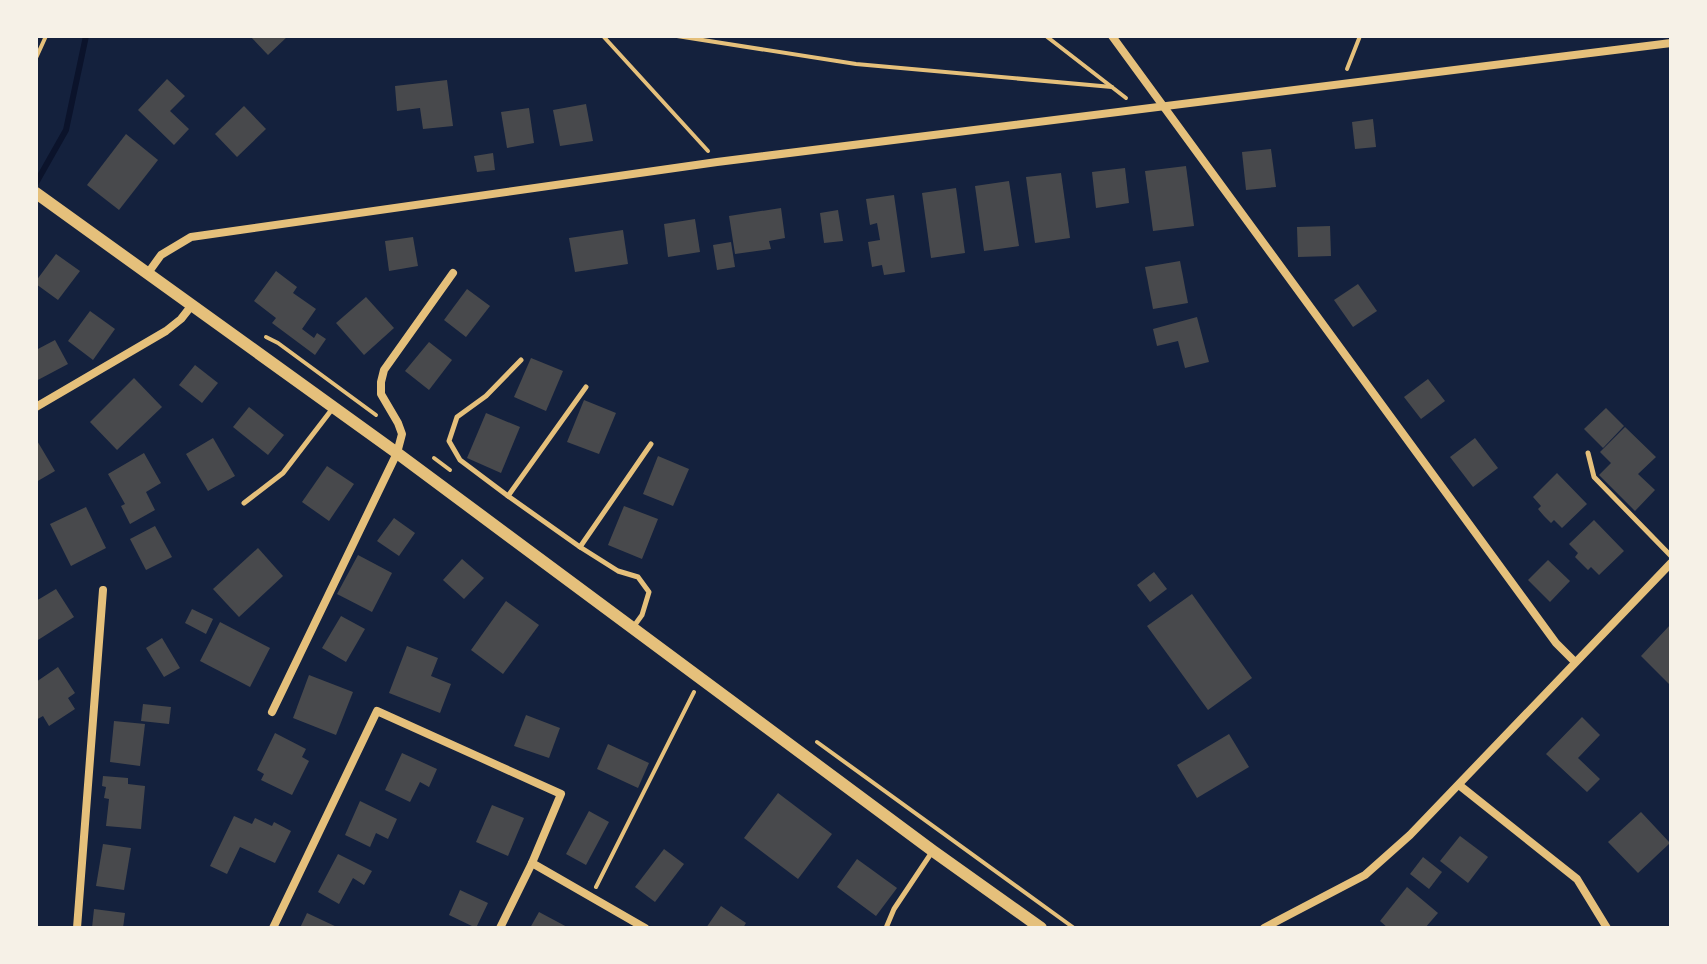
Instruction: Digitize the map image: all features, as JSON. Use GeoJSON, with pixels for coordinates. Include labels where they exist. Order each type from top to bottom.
{"type":"FeatureCollection","features":[{"type":"Feature","properties":{"kind":"street"},"geometry":{"type":"LineString","coordinates":[[1112,36],[1556,643],[1575,662]]}},
{"type":"Feature","properties":{"kind":"street"},"geometry":{"type":"LineString","coordinates":[[148,273],[161,255],[191,237],[717,162],[1671,43]]}},
{"type":"Feature","properties":{"kind":"street"},"geometry":{"type":"LineString","coordinates":[[36,193],[397,453],[1041,928]]}},
{"type":"Feature","properties":{"kind":"street"},"geometry":{"type":"LineString","coordinates":[[272,712],[397,453],[402,434],[381,394],[384,370],[453,273]]}},
{"type":"Feature","properties":{"kind":"street"},"geometry":{"type":"LineString","coordinates":[[36,407],[166,331],[192,305]]}},
{"type":"Feature","properties":{"kind":"street"},"geometry":{"type":"LineString","coordinates":[[1264,928],[1365,875],[1410,835],[1671,563]]}},
{"type":"Feature","properties":{"kind":"street"},"geometry":{"type":"LineString","coordinates":[[77,928],[103,590]]}},
{"type":"Feature","properties":{"kind":"street"},"geometry":{"type":"LineString","coordinates":[[273,928],[377,711],[561,794],[500,928]]}},
{"type":"Feature","properties":{"kind":"street"},"geometry":{"type":"LineString","coordinates":[[1459,785],[1577,879],[1607,928]]}},
{"type":"Feature","properties":{"kind":"street"},"geometry":{"type":"LineString","coordinates":[[532,863],[645,928]]}},
{"type":"Feature","properties":{"kind":"lane"},"geometry":{"type":"LineString","coordinates":[[521,360],[486,396],[457,417],[449,441],[460,460],[508,496],[618,571],[638,577],[649,592],[642,615],[633,628]]}},
{"type":"Feature","properties":{"kind":"lane"},"geometry":{"type":"LineString","coordinates":[[508,496],[586,387]]}},
{"type":"Feature","properties":{"kind":"lane"},"geometry":{"type":"LineString","coordinates":[[244,503],[283,473],[334,407]]}},
{"type":"Feature","properties":{"kind":"lane"},"geometry":{"type":"LineString","coordinates":[[580,547],[651,444]]}},
{"type":"Feature","properties":{"kind":"lane"},"geometry":{"type":"LineString","coordinates":[[1588,453],[1594,477],[1671,556]]}},
{"type":"Feature","properties":{"kind":"lane"},"geometry":{"type":"LineString","coordinates":[[886,928],[894,909],[933,851]]}},
{"type":"Feature","properties":{"kind":"path"},"geometry":{"type":"LineString","coordinates":[[36,58],[46,36]]}},
{"type":"Feature","properties":{"kind":"path"},"geometry":{"type":"LineString","coordinates":[[603,36],[717,162]]}},
{"type":"Feature","properties":{"kind":"path"},"geometry":{"type":"LineString","coordinates":[[677,36],[856,64],[1112,87]]}},
{"type":"Feature","properties":{"kind":"path"},"geometry":{"type":"LineString","coordinates":[[1046,36],[1139,109]]}},
{"type":"Feature","properties":{"kind":"path"},"geometry":{"type":"LineString","coordinates":[[1342,83],[1360,36]]}},
{"type":"Feature","properties":{"kind":"path"},"geometry":{"type":"LineString","coordinates":[[591,897],[701,679]]}},
{"type":"Feature","properties":{"kind":"building"},"geometry":{"type":"Polygon","coordinates":[[[250,36],[288,36],[268,55],[250,36]]]}},
{"type":"Feature","properties":{"kind":"building"},"geometry":{"type":"Polygon","coordinates":[[[167,79],[185,96],[170,111],[189,129],[174,145],[138,110],[167,79]]]}},
{"type":"Feature","properties":{"kind":"building"},"geometry":{"type":"Polygon","coordinates":[[[447,80],[453,126],[423,129],[420,108],[397,111],[395,86],[447,80]]]}},
{"type":"Feature","properties":{"kind":"building"},"geometry":{"type":"Polygon","coordinates":[[[586,104],[593,141],[560,146],[553,110],[586,104]]]}},
{"type":"Feature","properties":{"kind":"building"},"geometry":{"type":"Polygon","coordinates":[[[244,106],[266,129],[237,157],[215,134],[244,106]]]}},
{"type":"Feature","properties":{"kind":"building"},"geometry":{"type":"Polygon","coordinates":[[[529,108],[534,143],[507,148],[501,112],[529,108]]]}},
{"type":"Feature","properties":{"kind":"building"},"geometry":{"type":"Polygon","coordinates":[[[1373,119],[1376,147],[1355,149],[1352,122],[1373,119]]]}},
{"type":"Feature","properties":{"kind":"building"},"geometry":{"type":"Polygon","coordinates":[[[126,134],[158,160],[119,210],[87,185],[126,134]]]}},
{"type":"Feature","properties":{"kind":"building"},"geometry":{"type":"Polygon","coordinates":[[[1271,149],[1276,187],[1246,190],[1242,152],[1271,149]]]}},
{"type":"Feature","properties":{"kind":"building"},"geometry":{"type":"Polygon","coordinates":[[[493,153],[495,170],[477,172],[474,156],[493,153]]]}},
{"type":"Feature","properties":{"kind":"building"},"geometry":{"type":"Polygon","coordinates":[[[1186,166],[1194,226],[1153,231],[1145,171],[1186,166]]]}},
{"type":"Feature","properties":{"kind":"building"},"geometry":{"type":"Polygon","coordinates":[[[1125,168],[1129,203],[1096,208],[1092,172],[1125,168]]]}},
{"type":"Feature","properties":{"kind":"building"},"geometry":{"type":"Polygon","coordinates":[[[1061,173],[1070,238],[1035,243],[1026,177],[1061,173]]]}},
{"type":"Feature","properties":{"kind":"building"},"geometry":{"type":"Polygon","coordinates":[[[1009,181],[1019,246],[984,251],[975,186],[1009,181]]]}},
{"type":"Feature","properties":{"kind":"building"},"geometry":{"type":"Polygon","coordinates":[[[956,188],[965,253],[931,258],[922,193],[956,188]]]}},
{"type":"Feature","properties":{"kind":"building"},"geometry":{"type":"Polygon","coordinates":[[[894,195],[905,272],[884,275],[882,265],[872,267],[868,242],[880,240],[877,223],[870,225],[866,199],[894,195]]]}},
{"type":"Feature","properties":{"kind":"building"},"geometry":{"type":"Polygon","coordinates":[[[781,208],[785,238],[769,241],[771,249],[735,254],[729,216],[781,208]]]}},
{"type":"Feature","properties":{"kind":"building"},"geometry":{"type":"Polygon","coordinates":[[[838,210],[843,241],[824,243],[820,213],[838,210]]]}},
{"type":"Feature","properties":{"kind":"building"},"geometry":{"type":"Polygon","coordinates":[[[695,219],[700,252],[668,257],[664,224],[695,219]]]}},
{"type":"Feature","properties":{"kind":"building"},"geometry":{"type":"Polygon","coordinates":[[[1330,226],[1331,256],[1298,257],[1297,227],[1330,226]]]}},
{"type":"Feature","properties":{"kind":"building"},"geometry":{"type":"Polygon","coordinates":[[[623,230],[628,264],[575,272],[569,238],[623,230]]]}},
{"type":"Feature","properties":{"kind":"building"},"geometry":{"type":"Polygon","coordinates":[[[413,237],[418,266],[389,271],[385,241],[413,237]]]}},
{"type":"Feature","properties":{"kind":"building"},"geometry":{"type":"Polygon","coordinates":[[[731,242],[735,267],[717,270],[713,245],[731,242]]]}},
{"type":"Feature","properties":{"kind":"building"},"geometry":{"type":"Polygon","coordinates":[[[56,254],[80,271],[58,300],[36,284],[56,254]]]}},
{"type":"Feature","properties":{"kind":"building"},"geometry":{"type":"Polygon","coordinates":[[[1180,261],[1188,303],[1153,309],[1145,267],[1180,261]]]}},
{"type":"Feature","properties":{"kind":"building"},"geometry":{"type":"Polygon","coordinates":[[[276,271],[297,287],[293,293],[316,309],[302,329],[314,338],[317,333],[326,339],[315,355],[272,323],[276,318],[254,301],[276,271]]]}},
{"type":"Feature","properties":{"kind":"building"},"geometry":{"type":"Polygon","coordinates":[[[1358,284],[1377,311],[1353,327],[1334,300],[1358,284]]]}},
{"type":"Feature","properties":{"kind":"building"},"geometry":{"type":"Polygon","coordinates":[[[467,289],[490,306],[466,337],[444,320],[467,289]]]}},
{"type":"Feature","properties":{"kind":"building"},"geometry":{"type":"Polygon","coordinates":[[[366,297],[394,328],[364,355],[336,323],[366,297]]]}},
{"type":"Feature","properties":{"kind":"building"},"geometry":{"type":"Polygon","coordinates":[[[90,311],[115,329],[93,360],[68,341],[90,311]]]}},
{"type":"Feature","properties":{"kind":"building"},"geometry":{"type":"Polygon","coordinates":[[[1197,317],[1209,362],[1185,368],[1178,341],[1157,346],[1153,329],[1197,317]]]}},
{"type":"Feature","properties":{"kind":"building"},"geometry":{"type":"Polygon","coordinates":[[[55,340],[68,364],[36,381],[36,350],[55,340]]]}},
{"type":"Feature","properties":{"kind":"building"},"geometry":{"type":"Polygon","coordinates":[[[429,342],[452,360],[429,390],[405,371],[429,342]]]}},
{"type":"Feature","properties":{"kind":"building"},"geometry":{"type":"Polygon","coordinates":[[[531,358],[563,371],[546,411],[514,397],[531,358]]]}},
{"type":"Feature","properties":{"kind":"building"},"geometry":{"type":"Polygon","coordinates":[[[195,365],[218,383],[202,403],[179,385],[195,365]]]}},
{"type":"Feature","properties":{"kind":"building"},"geometry":{"type":"Polygon","coordinates":[[[134,378],[162,407],[117,450],[90,422],[134,378]]]}},
{"type":"Feature","properties":{"kind":"building"},"geometry":{"type":"Polygon","coordinates":[[[1428,379],[1445,401],[1421,419],[1404,397],[1428,379]]]}},
{"type":"Feature","properties":{"kind":"building"},"geometry":{"type":"Polygon","coordinates":[[[584,400],[616,413],[599,454],[567,442],[584,400]]]}},
{"type":"Feature","properties":{"kind":"building"},"geometry":{"type":"Polygon","coordinates":[[[249,407],[284,435],[268,455],[233,427],[249,407]]]}},
{"type":"Feature","properties":{"kind":"building"},"geometry":{"type":"Polygon","coordinates":[[[1606,408],[1624,426],[1603,448],[1584,429],[1606,408]]]}},
{"type":"Feature","properties":{"kind":"building"},"geometry":{"type":"Polygon","coordinates":[[[486,413],[520,427],[501,473],[467,458],[486,413]]]}},
{"type":"Feature","properties":{"kind":"building"},"geometry":{"type":"Polygon","coordinates":[[[1625,427],[1656,457],[1638,474],[1655,490],[1635,511],[1599,475],[1611,463],[1600,452],[1625,427]]]}},
{"type":"Feature","properties":{"kind":"building"},"geometry":{"type":"Polygon","coordinates":[[[213,438],[235,476],[208,491],[186,454],[213,438]]]}},
{"type":"Feature","properties":{"kind":"building"},"geometry":{"type":"Polygon","coordinates":[[[1475,438],[1498,468],[1473,487],[1450,457],[1475,438]]]}},
{"type":"Feature","properties":{"kind":"building"},"geometry":{"type":"Polygon","coordinates":[[[36,439],[55,471],[36,482],[36,439]]]}},
{"type":"Feature","properties":{"kind":"building"},"geometry":{"type":"Polygon","coordinates":[[[144,453],[161,483],[146,492],[155,510],[130,524],[121,506],[125,504],[108,474],[144,453]]]}},
{"type":"Feature","properties":{"kind":"building"},"geometry":{"type":"Polygon","coordinates":[[[658,456],[689,469],[673,506],[643,494],[658,456]]]}},
{"type":"Feature","properties":{"kind":"building"},"geometry":{"type":"Polygon","coordinates":[[[327,466],[354,484],[329,521],[302,502],[327,466]]]}},
{"type":"Feature","properties":{"kind":"building"},"geometry":{"type":"Polygon","coordinates":[[[1557,473],[1587,504],[1562,528],[1544,516],[1538,509],[1541,506],[1533,497],[1557,473]]]}},
{"type":"Feature","properties":{"kind":"building"},"geometry":{"type":"Polygon","coordinates":[[[624,506],[658,519],[642,559],[608,545],[624,506]]]}},
{"type":"Feature","properties":{"kind":"building"},"geometry":{"type":"Polygon","coordinates":[[[86,507],[106,548],[71,566],[50,524],[86,507]]]}},
{"type":"Feature","properties":{"kind":"building"},"geometry":{"type":"Polygon","coordinates":[[[394,518],[415,533],[399,556],[377,541],[394,518]]]}},
{"type":"Feature","properties":{"kind":"building"},"geometry":{"type":"Polygon","coordinates":[[[1594,520],[1624,551],[1599,575],[1591,567],[1588,570],[1575,557],[1578,553],[1569,544],[1594,520]]]}},
{"type":"Feature","properties":{"kind":"building"},"geometry":{"type":"Polygon","coordinates":[[[155,526],[172,557],[146,570],[130,539],[155,526]]]}},
{"type":"Feature","properties":{"kind":"building"},"geometry":{"type":"Polygon","coordinates":[[[258,548],[283,576],[239,617],[213,589],[258,548]]]}},
{"type":"Feature","properties":{"kind":"building"},"geometry":{"type":"Polygon","coordinates":[[[358,555],[392,573],[372,612],[337,594],[358,555]]]}},
{"type":"Feature","properties":{"kind":"building"},"geometry":{"type":"Polygon","coordinates":[[[462,559],[484,578],[464,599],[443,580],[462,559]]]}},
{"type":"Feature","properties":{"kind":"building"},"geometry":{"type":"Polygon","coordinates":[[[1548,560],[1570,581],[1550,602],[1528,580],[1548,560]]]}},
{"type":"Feature","properties":{"kind":"building"},"geometry":{"type":"Polygon","coordinates":[[[1154,572],[1167,589],[1150,602],[1137,585],[1154,572]]]}},
{"type":"Feature","properties":{"kind":"building"},"geometry":{"type":"Polygon","coordinates":[[[56,589],[74,617],[38,640],[36,601],[56,589]]]}},
{"type":"Feature","properties":{"kind":"building"},"geometry":{"type":"Polygon","coordinates":[[[1192,594],[1252,678],[1208,710],[1147,626],[1192,594]]]}},
{"type":"Feature","properties":{"kind":"building"},"geometry":{"type":"Polygon","coordinates":[[[506,601],[539,625],[503,674],[471,650],[506,601]]]}},
{"type":"Feature","properties":{"kind":"building"},"geometry":{"type":"Polygon","coordinates":[[[192,609],[213,619],[206,634],[185,623],[192,609]]]}},
{"type":"Feature","properties":{"kind":"building"},"geometry":{"type":"Polygon","coordinates":[[[341,616],[365,629],[346,662],[322,648],[341,616]]]}},
{"type":"Feature","properties":{"kind":"building"},"geometry":{"type":"Polygon","coordinates":[[[220,622],[270,648],[250,687],[200,661],[220,622]]]}},
{"type":"Feature","properties":{"kind":"building"},"geometry":{"type":"Polygon","coordinates":[[[1671,624],[1671,686],[1641,656],[1671,624]]]}},
{"type":"Feature","properties":{"kind":"building"},"geometry":{"type":"Polygon","coordinates":[[[162,638],[180,668],[164,677],[146,648],[162,638]]]}},
{"type":"Feature","properties":{"kind":"building"},"geometry":{"type":"Polygon","coordinates":[[[407,646],[438,658],[431,676],[451,684],[440,713],[389,693],[407,646]]]}},
{"type":"Feature","properties":{"kind":"building"},"geometry":{"type":"Polygon","coordinates":[[[58,667],[75,693],[68,698],[75,709],[49,726],[43,716],[36,720],[36,682],[58,667]]]}},
{"type":"Feature","properties":{"kind":"building"},"geometry":{"type":"Polygon","coordinates":[[[309,675],[353,692],[336,735],[293,718],[309,675]]]}},
{"type":"Feature","properties":{"kind":"building"},"geometry":{"type":"Polygon","coordinates":[[[143,704],[171,707],[169,724],[141,721],[143,704]]]}},
{"type":"Feature","properties":{"kind":"building"},"geometry":{"type":"Polygon","coordinates":[[[526,715],[560,728],[549,758],[514,746],[526,715]]]}},
{"type":"Feature","properties":{"kind":"building"},"geometry":{"type":"Polygon","coordinates":[[[1582,717],[1600,735],[1578,758],[1600,779],[1587,792],[1546,754],[1582,717]]]}},
{"type":"Feature","properties":{"kind":"building"},"geometry":{"type":"Polygon","coordinates":[[[114,721],[145,724],[140,766],[110,762],[114,721]]]}},
{"type":"Feature","properties":{"kind":"building"},"geometry":{"type":"Polygon","coordinates":[[[275,733],[306,749],[302,757],[309,761],[292,795],[261,780],[264,774],[257,770],[275,733]]]}},
{"type":"Feature","properties":{"kind":"building"},"geometry":{"type":"Polygon","coordinates":[[[1229,734],[1249,767],[1197,798],[1177,765],[1229,734]]]}},
{"type":"Feature","properties":{"kind":"building"},"geometry":{"type":"Polygon","coordinates":[[[608,744],[649,763],[638,788],[597,769],[608,744]]]}},
{"type":"Feature","properties":{"kind":"building"},"geometry":{"type":"Polygon","coordinates":[[[402,753],[437,769],[429,787],[420,782],[410,802],[385,790],[402,753]]]}},
{"type":"Feature","properties":{"kind":"building"},"geometry":{"type":"Polygon","coordinates":[[[103,776],[128,778],[128,784],[145,786],[141,829],[106,826],[109,799],[104,798],[106,787],[102,786],[103,776]]]}},
{"type":"Feature","properties":{"kind":"building"},"geometry":{"type":"Polygon","coordinates":[[[778,793],[832,834],[798,879],[744,838],[778,793]]]}},
{"type":"Feature","properties":{"kind":"building"},"geometry":{"type":"Polygon","coordinates":[[[360,801],[397,819],[388,839],[376,833],[370,847],[345,835],[360,801]]]}},
{"type":"Feature","properties":{"kind":"building"},"geometry":{"type":"Polygon","coordinates":[[[492,805],[524,818],[508,856],[476,842],[492,805]]]}},
{"type":"Feature","properties":{"kind":"building"},"geometry":{"type":"Polygon","coordinates":[[[589,811],[609,822],[586,865],[566,854],[589,811]]]}},
{"type":"Feature","properties":{"kind":"building"},"geometry":{"type":"Polygon","coordinates":[[[1641,812],[1670,843],[1638,873],[1608,842],[1641,812]]]}},
{"type":"Feature","properties":{"kind":"building"},"geometry":{"type":"Polygon","coordinates":[[[234,816],[252,824],[255,818],[272,826],[274,822],[291,831],[275,863],[240,847],[227,874],[210,866],[234,816]]]}},
{"type":"Feature","properties":{"kind":"building"},"geometry":{"type":"Polygon","coordinates":[[[1460,836],[1488,857],[1468,883],[1440,861],[1460,836]]]}},
{"type":"Feature","properties":{"kind":"building"},"geometry":{"type":"Polygon","coordinates":[[[103,844],[131,848],[124,890],[96,886],[103,844]]]}},
{"type":"Feature","properties":{"kind":"building"},"geometry":{"type":"Polygon","coordinates":[[[664,849],[684,864],[655,902],[635,887],[664,849]]]}},
{"type":"Feature","properties":{"kind":"building"},"geometry":{"type":"Polygon","coordinates":[[[338,854],[372,871],[364,885],[353,878],[339,904],[318,892],[338,854]]]}},
{"type":"Feature","properties":{"kind":"building"},"geometry":{"type":"Polygon","coordinates":[[[1423,857],[1442,872],[1429,889],[1410,874],[1423,857]]]}},
{"type":"Feature","properties":{"kind":"building"},"geometry":{"type":"Polygon","coordinates":[[[857,859],[897,888],[876,916],[837,887],[857,859]]]}},
{"type":"Feature","properties":{"kind":"building"},"geometry":{"type":"Polygon","coordinates":[[[1407,887],[1438,913],[1425,928],[1388,928],[1380,921],[1407,887]]]}},
{"type":"Feature","properties":{"kind":"building"},"geometry":{"type":"Polygon","coordinates":[[[460,890],[488,903],[476,928],[449,915],[460,890]]]}},
{"type":"Feature","properties":{"kind":"building"},"geometry":{"type":"Polygon","coordinates":[[[721,906],[746,923],[743,928],[706,928],[721,906]]]}},
{"type":"Feature","properties":{"kind":"building"},"geometry":{"type":"Polygon","coordinates":[[[94,909],[125,913],[123,928],[92,928],[94,909]]]}},
{"type":"Feature","properties":{"kind":"building"},"geometry":{"type":"Polygon","coordinates":[[[539,912],[569,928],[530,928],[539,912]]]}},
{"type":"Feature","properties":{"kind":"building"},"geometry":{"type":"Polygon","coordinates":[[[307,913],[339,928],[300,928],[307,913]]]}},
{"type":"Feature","properties":{"kind":"waterway"},"geometry":{"type":"LineString","coordinates":[[36,183],[66,130],[86,36]]}}]}
